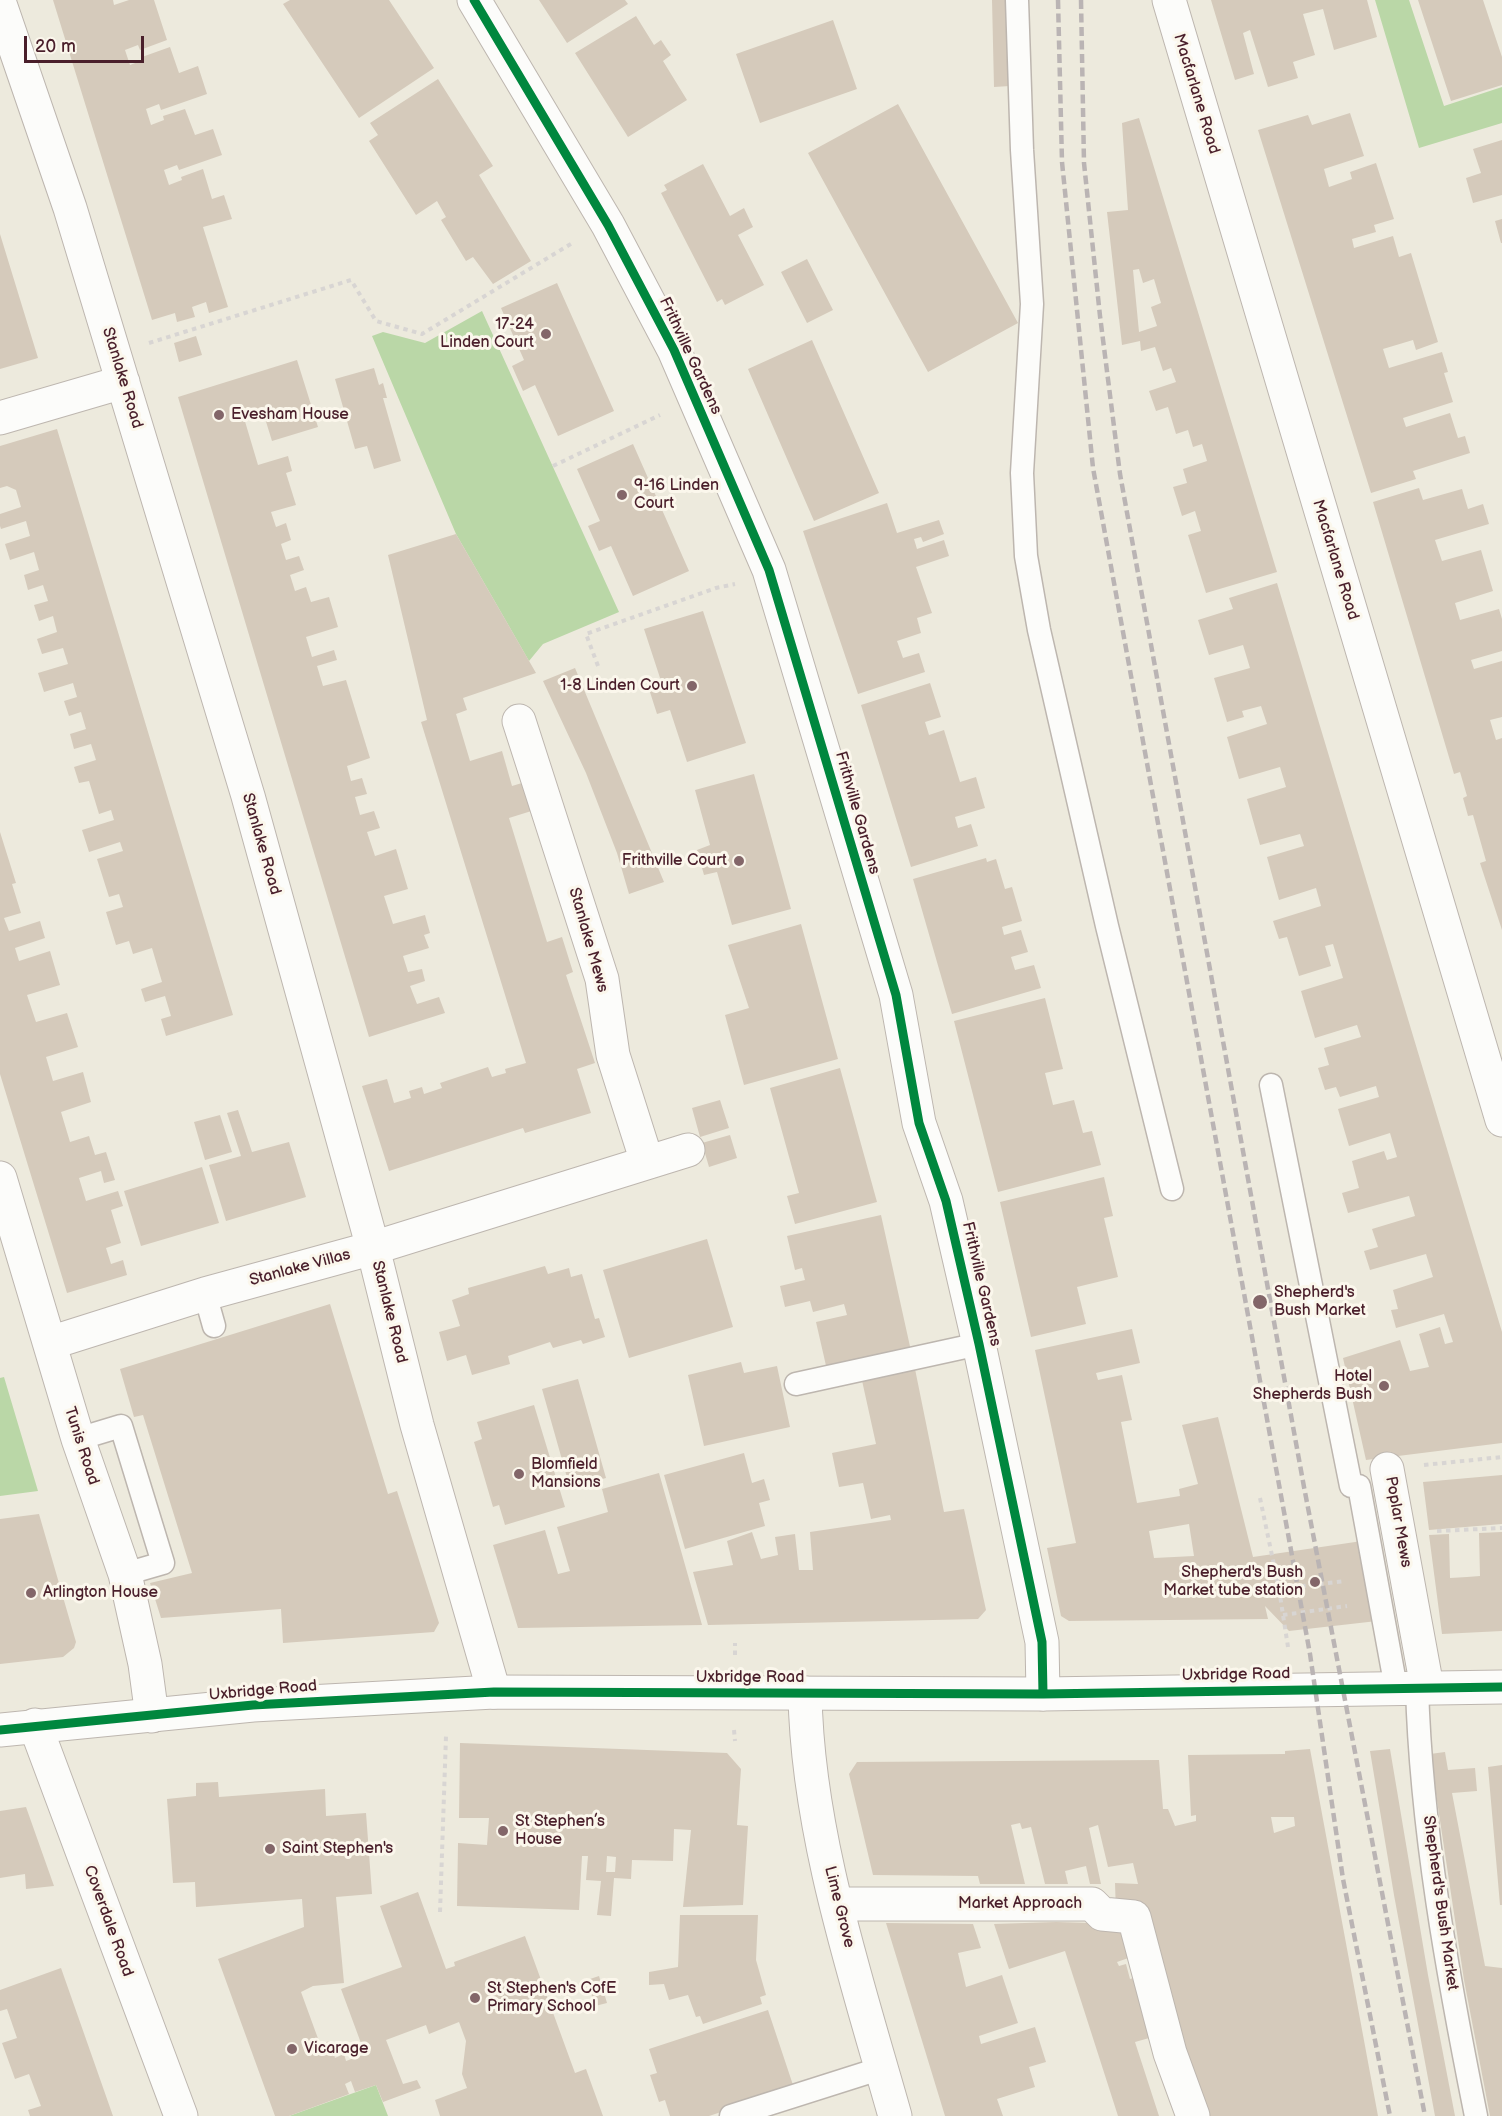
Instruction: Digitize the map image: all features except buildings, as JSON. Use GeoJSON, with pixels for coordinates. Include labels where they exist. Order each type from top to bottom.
{"type":"FeatureCollection","features":[{"type":"Feature","properties":{"kind":"street","name":"Frithville Gardens"},"geometry":{"type":"LineString","coordinates":[[474,0],[608,225],[674,350],[769,570],[896,995],[919,1123],[946,1201],[979,1344],[1042,1642],[1043,1694]]}},
{"type":"Feature","properties":{"kind":"street","name":"Macfarlane Road"},"geometry":{"type":"LineString","coordinates":[[1169,0],[1502,1120]]}},
{"type":"Feature","properties":{"kind":"street","name":"Stanlake Road"},"geometry":{"type":"LineString","coordinates":[[0,4],[70,208],[248,796],[373,1248],[417,1425],[494,1692]]}},
{"type":"Feature","properties":{"kind":"street"},"geometry":{"type":"LineString","coordinates":[[0,418],[119,367]]}},
{"type":"Feature","properties":{"kind":"street","name":"Stanlake Mews"},"geometry":{"type":"LineString","coordinates":[[519,721],[602,979],[613,1055],[646,1162]]}},
{"type":"Feature","properties":{"kind":"street","name":"Stanlake Villas"},"geometry":{"type":"LineString","coordinates":[[50,1343],[204,1294],[373,1248],[688,1150]]}},
{"type":"Feature","properties":{"kind":"street","name":"Tunis Road"},"geometry":{"type":"LineString","coordinates":[[0,1178],[9,1237],[50,1343],[78,1439],[125,1574],[145,1664],[152,1716]]}},
{"type":"Feature","properties":{"kind":"street","name":"Poplar Mews"},"geometry":{"type":"LineString","coordinates":[[1387,1469],[1413,1687]]}},
{"type":"Feature","properties":{"kind":"street","name":"Uxbridge Road"},"geometry":{"type":"LineString","coordinates":[[0,1730],[35,1725],[342,1699],[494,1692],[1043,1694],[1502,1687]]}},
{"type":"Feature","properties":{"kind":"street","name":"Lime Grove"},"geometry":{"type":"LineString","coordinates":[[805,1693],[806,1745],[813,1793],[838,1904],[895,2116]]}},
{"type":"Feature","properties":{"kind":"street","name":"Coverdale Road"},"geometry":{"type":"LineString","coordinates":[[35,1725],[181,2116]]}},
{"type":"Feature","properties":{"kind":"street","name":"Market Approach"},"geometry":{"type":"LineString","coordinates":[[838,1904],[1092,1904],[1102,1914],[1134,1917],[1170,2053],[1193,2116]]}},
{"type":"Feature","properties":{"kind":"lane"},"geometry":{"type":"LineString","coordinates":[[1017,0],[1022,150],[1032,304],[1022,380],[1022,473],[1026,556],[1039,630],[1104,915],[1172,1189]]}},
{"type":"Feature","properties":{"kind":"lane","name":"Shepherd's Bush Market"},"geometry":{"type":"LineString","coordinates":[[1271,1085],[1351,1486],[1359,1486],[1413,1687],[1454,2005],[1476,2116]]}},
{"type":"Feature","properties":{"kind":"lane"},"geometry":{"type":"LineString","coordinates":[[204,1294],[214,1326]]}},
{"type":"Feature","properties":{"kind":"lane"},"geometry":{"type":"LineString","coordinates":[[796,1384],[979,1344]]}},
{"type":"Feature","properties":{"kind":"lane"},"geometry":{"type":"LineString","coordinates":[[78,1439],[121,1426],[163,1563],[125,1574]]}},
{"type":"Feature","properties":{"kind":"lane"},"geometry":{"type":"LineString","coordinates":[[731,2116],[882,2068]]}},
{"type":"Feature","properties":{"kind":"path"},"geometry":{"type":"LineString","coordinates":[[119,367],[351,280],[376,321],[422,334],[576,241],[608,225]]}},
{"type":"Feature","properties":{"kind":"path"},"geometry":{"type":"LineString","coordinates":[[553,466],[645,421]]}},
{"type":"Feature","properties":{"kind":"path"},"geometry":{"type":"LineString","coordinates":[[598,666],[586,634],[716,588]]}},
{"type":"Feature","properties":{"kind":"path"},"geometry":{"type":"LineString","coordinates":[[1260,1498],[1279,1589],[1288,1647]]}},
{"type":"Feature","properties":{"kind":"path"},"geometry":{"type":"LineString","coordinates":[[1428,1532],[1502,1528]]}},
{"type":"Feature","properties":{"kind":"path"},"geometry":{"type":"LineString","coordinates":[[1279,1589],[1345,1581],[1346,1587]]}},
{"type":"Feature","properties":{"kind":"path"},"geometry":{"type":"LineString","coordinates":[[1348,1599],[1352,1615]]}},
{"type":"Feature","properties":{"kind":"path"},"geometry":{"type":"LineString","coordinates":[[1283,1615],[1350,1606]]}},
{"type":"Feature","properties":{"kind":"path"},"geometry":{"type":"LineString","coordinates":[[735,1643],[735,1655]]}},
{"type":"Feature","properties":{"kind":"path"},"geometry":{"type":"LineString","coordinates":[[734,1728],[735,1741]]}},
{"type":"Feature","properties":{"kind":"path"},"geometry":{"type":"LineString","coordinates":[[440,1912],[446,1737]]}},
{"type":"Feature","properties":{"kind":"green space"},"geometry":{"type":"Polygon","coordinates":[[[1375,0],[1409,0],[1444,106],[1502,87],[1502,123],[1419,148],[1375,0]]]}},
{"type":"Feature","properties":{"kind":"green space"},"geometry":{"type":"Polygon","coordinates":[[[482,311],[619,612],[543,644],[529,661],[456,534],[372,336],[383,332],[425,343],[482,311]]]}},
{"type":"Feature","properties":{"kind":"green space"},"geometry":{"type":"Polygon","coordinates":[[[4,1377],[38,1491],[0,1496],[0,1378],[4,1377]]]}},
{"type":"Feature","properties":{"kind":"green space"},"geometry":{"type":"Polygon","coordinates":[[[376,2085],[388,2116],[289,2116],[376,2085]]]}},
{"type":"Feature","properties":{"kind":"railway"},"geometry":{"type":"LineString","coordinates":[[1058,0],[1062,162],[1093,468],[1310,1654],[1343,1879],[1390,2116]]}},
{"type":"Feature","properties":{"kind":"railway"},"geometry":{"type":"LineString","coordinates":[[1081,0],[1084,163],[1120,474],[1304,1487],[1425,2116]]}},
{"type":"Feature","properties":{"kind":"cycle path"},"geometry":{"type":"LineString","coordinates":[[474,0],[608,225],[674,350],[769,570],[896,995],[919,1123],[946,1201],[979,1344],[1042,1642],[1043,1694]]}},
{"type":"Feature","properties":{"kind":"cycle path"},"geometry":{"type":"LineString","coordinates":[[0,1730],[253,1705],[494,1692],[1043,1694],[1502,1687]]}},
{"type":"Feature","properties":{"kind":"place","name":"17-24 Linden Court"},"geometry":{"type":"Point","coordinates":[546,334]}},
{"type":"Feature","properties":{"kind":"place","name":"Evesham House"},"geometry":{"type":"Point","coordinates":[219,415]}},
{"type":"Feature","properties":{"kind":"place","name":"9-16 Linden Court"},"geometry":{"type":"Point","coordinates":[622,495]}},
{"type":"Feature","properties":{"kind":"place","name":"1-8 Linden Court"},"geometry":{"type":"Point","coordinates":[692,686]}},
{"type":"Feature","properties":{"kind":"place","name":"Frithville Court"},"geometry":{"type":"Point","coordinates":[739,861]}},
{"type":"Feature","properties":{"kind":"place","name":"Shepherd's Bush Market"},"geometry":{"type":"Point","coordinates":[1260,1302]}},
{"type":"Feature","properties":{"kind":"place","name":"Hotel Shepherds Bush"},"geometry":{"type":"Point","coordinates":[1384,1386]}},
{"type":"Feature","properties":{"kind":"place","name":"Blomfield Mansions"},"geometry":{"type":"Point","coordinates":[519,1474]}},
{"type":"Feature","properties":{"kind":"place","name":"Shepherd's Bush Market tube station"},"geometry":{"type":"Point","coordinates":[1315,1582]}},
{"type":"Feature","properties":{"kind":"place","name":"Arlington House"},"geometry":{"type":"Point","coordinates":[31,1593]}},
{"type":"Feature","properties":{"kind":"place","name":"St Stephen’s House"},"geometry":{"type":"Point","coordinates":[503,1831]}},
{"type":"Feature","properties":{"kind":"place","name":"Saint Stephen's"},"geometry":{"type":"Point","coordinates":[270,1849]}},
{"type":"Feature","properties":{"kind":"place","name":"St Stephen's CofE Primary School"},"geometry":{"type":"Point","coordinates":[475,1998]}},
{"type":"Feature","properties":{"kind":"place","name":"Vicarage"},"geometry":{"type":"Point","coordinates":[292,2049]}}]}
